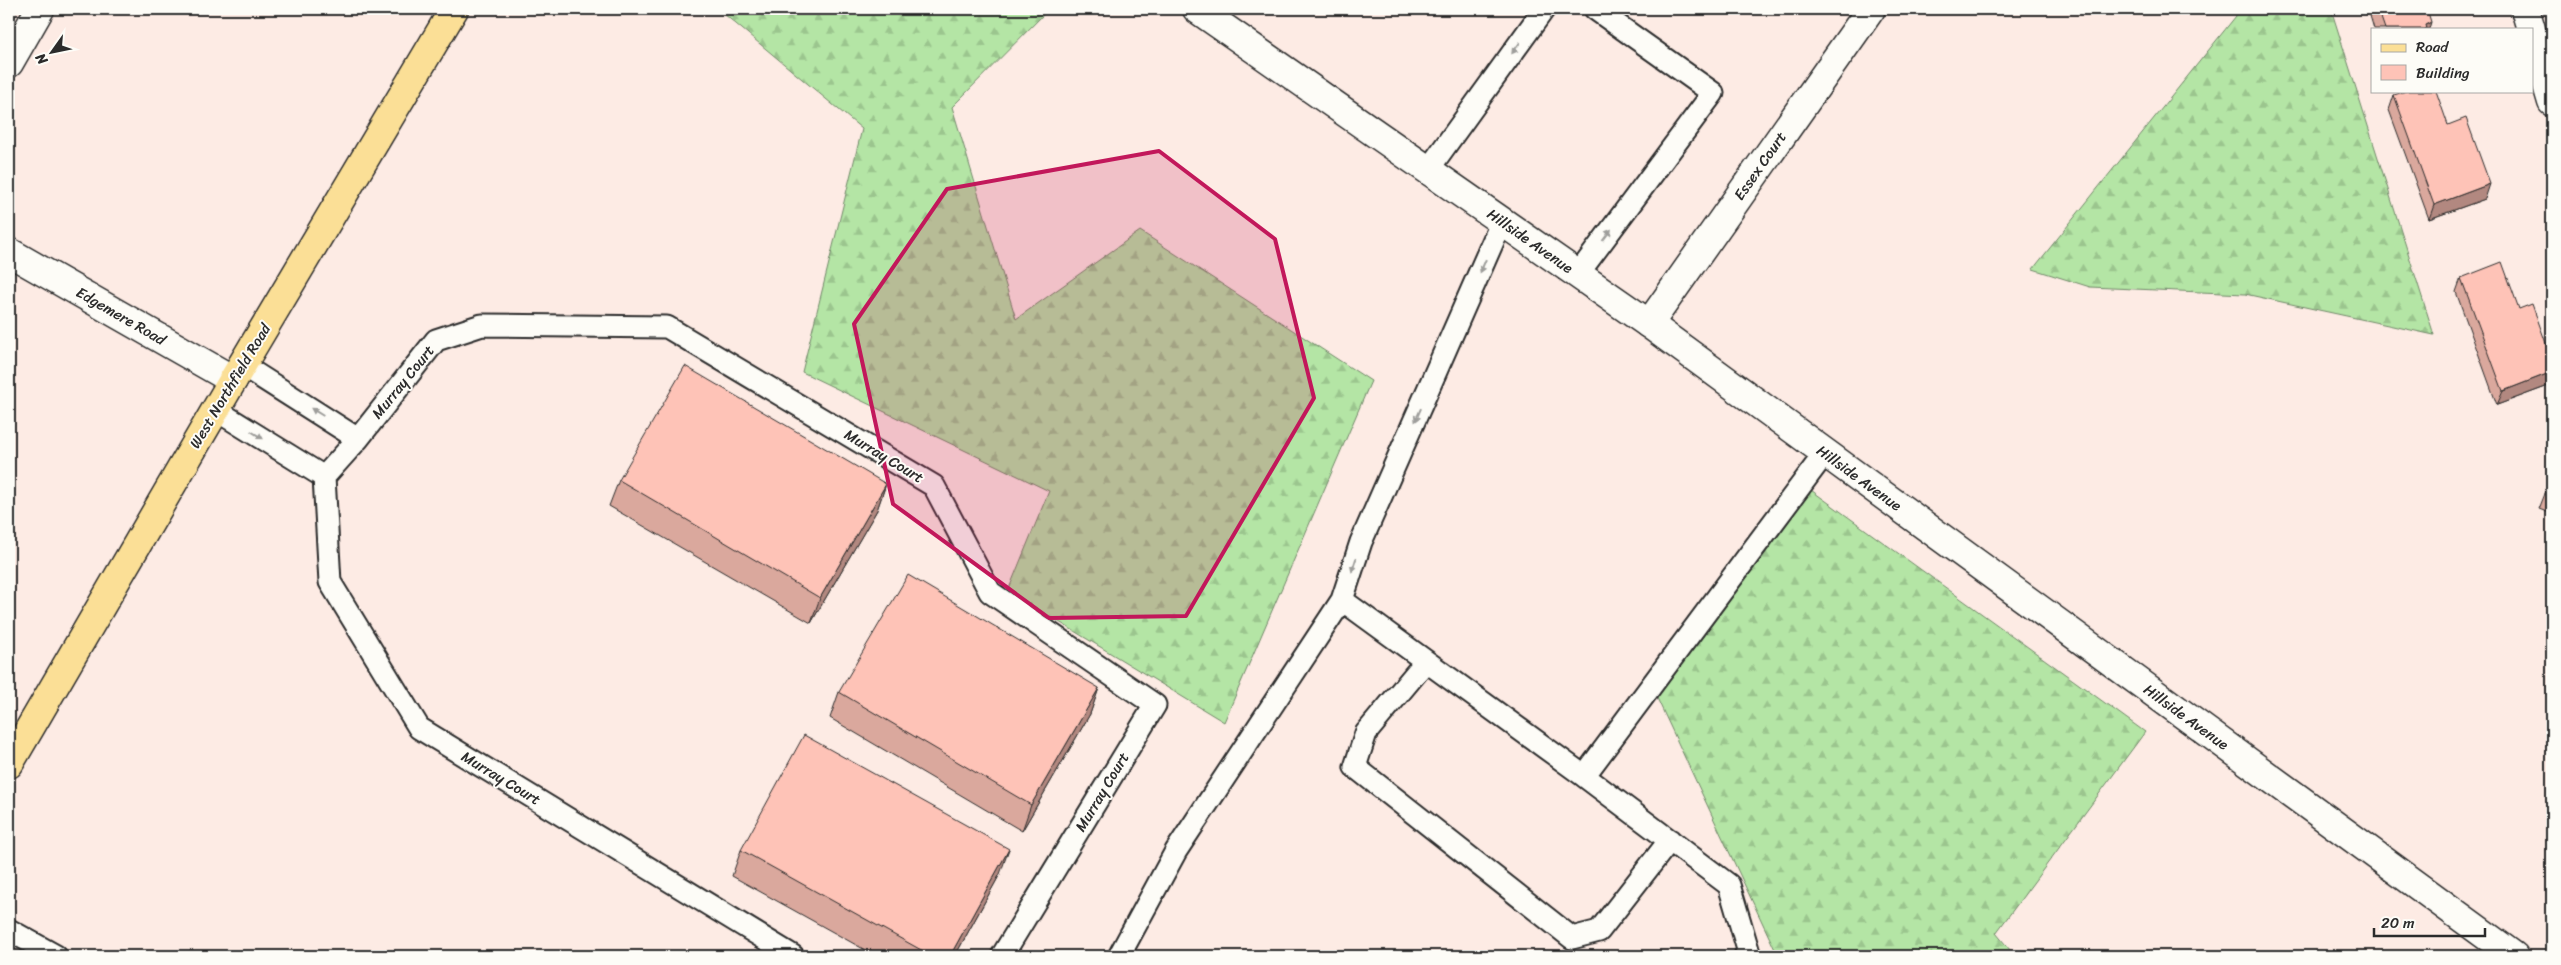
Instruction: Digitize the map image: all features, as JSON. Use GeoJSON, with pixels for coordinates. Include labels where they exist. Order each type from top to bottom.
{"type":"FeatureCollection","features":[{"type":"Feature","properties":{"kind":"main road","name":"West Northfield Road"},"geometry":{"type":"LineString","coordinates":[[9,764],[238,372],[454,9]]}},
{"type":"Feature","properties":{"kind":"street"},"geometry":{"type":"LineString","coordinates":[[9,63],[40,9]]}},
{"type":"Feature","properties":{"kind":"street","name":"Hillside Avenue"},"geometry":{"type":"LineString","coordinates":[[1197,9],[1649,324],[2514,956]]}},
{"type":"Feature","properties":{"kind":"street","name":"Essex Court"},"geometry":{"type":"LineString","coordinates":[[1649,324],[1871,9]]}},
{"type":"Feature","properties":{"kind":"street"},"geometry":{"type":"LineString","coordinates":[[2526,9],[2531,28]]}},
{"type":"Feature","properties":{"kind":"street"},"geometry":{"type":"LineString","coordinates":[[2534,41],[2552,102]]}},
{"type":"Feature","properties":{"kind":"street","name":"Edgemere Road"},"geometry":{"type":"LineString","coordinates":[[9,252],[238,372]]}},
{"type":"Feature","properties":{"kind":"lane"},"geometry":{"type":"LineString","coordinates":[[1428,170],[1544,9]]}},
{"type":"Feature","properties":{"kind":"lane"},"geometry":{"type":"LineString","coordinates":[[1578,274],[1714,93],[1595,9]]}},
{"type":"Feature","properties":{"kind":"lane"},"geometry":{"type":"LineString","coordinates":[[1119,956],[1176,851],[1342,600],[1361,542],[1502,221]]}},
{"type":"Feature","properties":{"kind":"lane","name":"Murray Court"},"geometry":{"type":"LineString","coordinates":[[358,438],[436,340],[482,325],[667,327],[934,486],[990,592],[1155,705],[1002,956]]}},
{"type":"Feature","properties":{"kind":"lane"},"geometry":{"type":"LineString","coordinates":[[216,410],[324,477],[358,438],[238,372]]}},
{"type":"Feature","properties":{"kind":"lane"},"geometry":{"type":"LineString","coordinates":[[1584,776],[1825,453]]}},
{"type":"Feature","properties":{"kind":"lane","name":"Murray Court"},"geometry":{"type":"LineString","coordinates":[[324,477],[330,582],[419,728],[793,956]]}},
{"type":"Feature","properties":{"kind":"lane"},"geometry":{"type":"LineString","coordinates":[[1342,600],[1584,776],[1729,885],[1748,955]]}},
{"type":"Feature","properties":{"kind":"lane"},"geometry":{"type":"LineString","coordinates":[[1426,661],[1366,733],[1355,767],[1572,938],[1599,930],[1670,840]]}},
{"type":"Feature","properties":{"kind":"lane"},"geometry":{"type":"LineString","coordinates":[[9,930],[56,956]]}},
{"type":"Feature","properties":{"kind":"highlighted area"},"geometry":{"type":"Polygon","coordinates":[[[1159,151],[1275,239],[1314,398],[1186,616],[1049,618],[893,504],[854,324],[947,189],[1159,151]]]}},
{"type":"Feature","properties":{"kind":"green space"},"geometry":{"type":"Polygon","coordinates":[[[718,9],[1049,9],[952,107],[1016,319],[1140,231],[1371,381],[1224,722],[1008,591],[1049,491],[802,372],[862,129],[718,9]]]}},
{"type":"Feature","properties":{"kind":"green space"},"geometry":{"type":"Polygon","coordinates":[[[2235,9],[2331,9],[2434,335],[2245,294],[2090,287],[2033,269],[2236,16],[2235,9]]]}},
{"type":"Feature","properties":{"kind":"green space"},"geometry":{"type":"Polygon","coordinates":[[[1804,485],[2145,732],[1996,933],[2015,956],[1778,956],[1649,681],[1804,485]]]}},
{"type":"Feature","properties":{"kind":"building"},"geometry":{"type":"Polygon","coordinates":[[[2378,9],[2427,9],[2431,22],[2425,25],[2426,28],[2385,28],[2378,9]]]}},
{"type":"Feature","properties":{"kind":"building"},"geometry":{"type":"Polygon","coordinates":[[[2403,92],[2436,92],[2448,125],[2466,118],[2490,184],[2434,205],[2394,95],[2403,92]]]}},
{"type":"Feature","properties":{"kind":"building"},"geometry":{"type":"Polygon","coordinates":[[[2502,262],[2519,309],[2532,304],[2552,360],[2552,372],[2503,391],[2461,278],[2502,262]]]}},
{"type":"Feature","properties":{"kind":"building"},"geometry":{"type":"Polygon","coordinates":[[[685,366],[886,484],[820,598],[619,480],[685,366]]]}},
{"type":"Feature","properties":{"kind":"building"},"geometry":{"type":"Polygon","coordinates":[[[2552,476],[2552,497],[2545,494],[2552,476]]]}},
{"type":"Feature","properties":{"kind":"building"},"geometry":{"type":"Polygon","coordinates":[[[908,575],[1099,688],[1031,805],[839,692],[908,575]]]}},
{"type":"Feature","properties":{"kind":"building"},"geometry":{"type":"Polygon","coordinates":[[[804,735],[1009,849],[950,956],[932,956],[741,850],[804,735]]]}}]}
